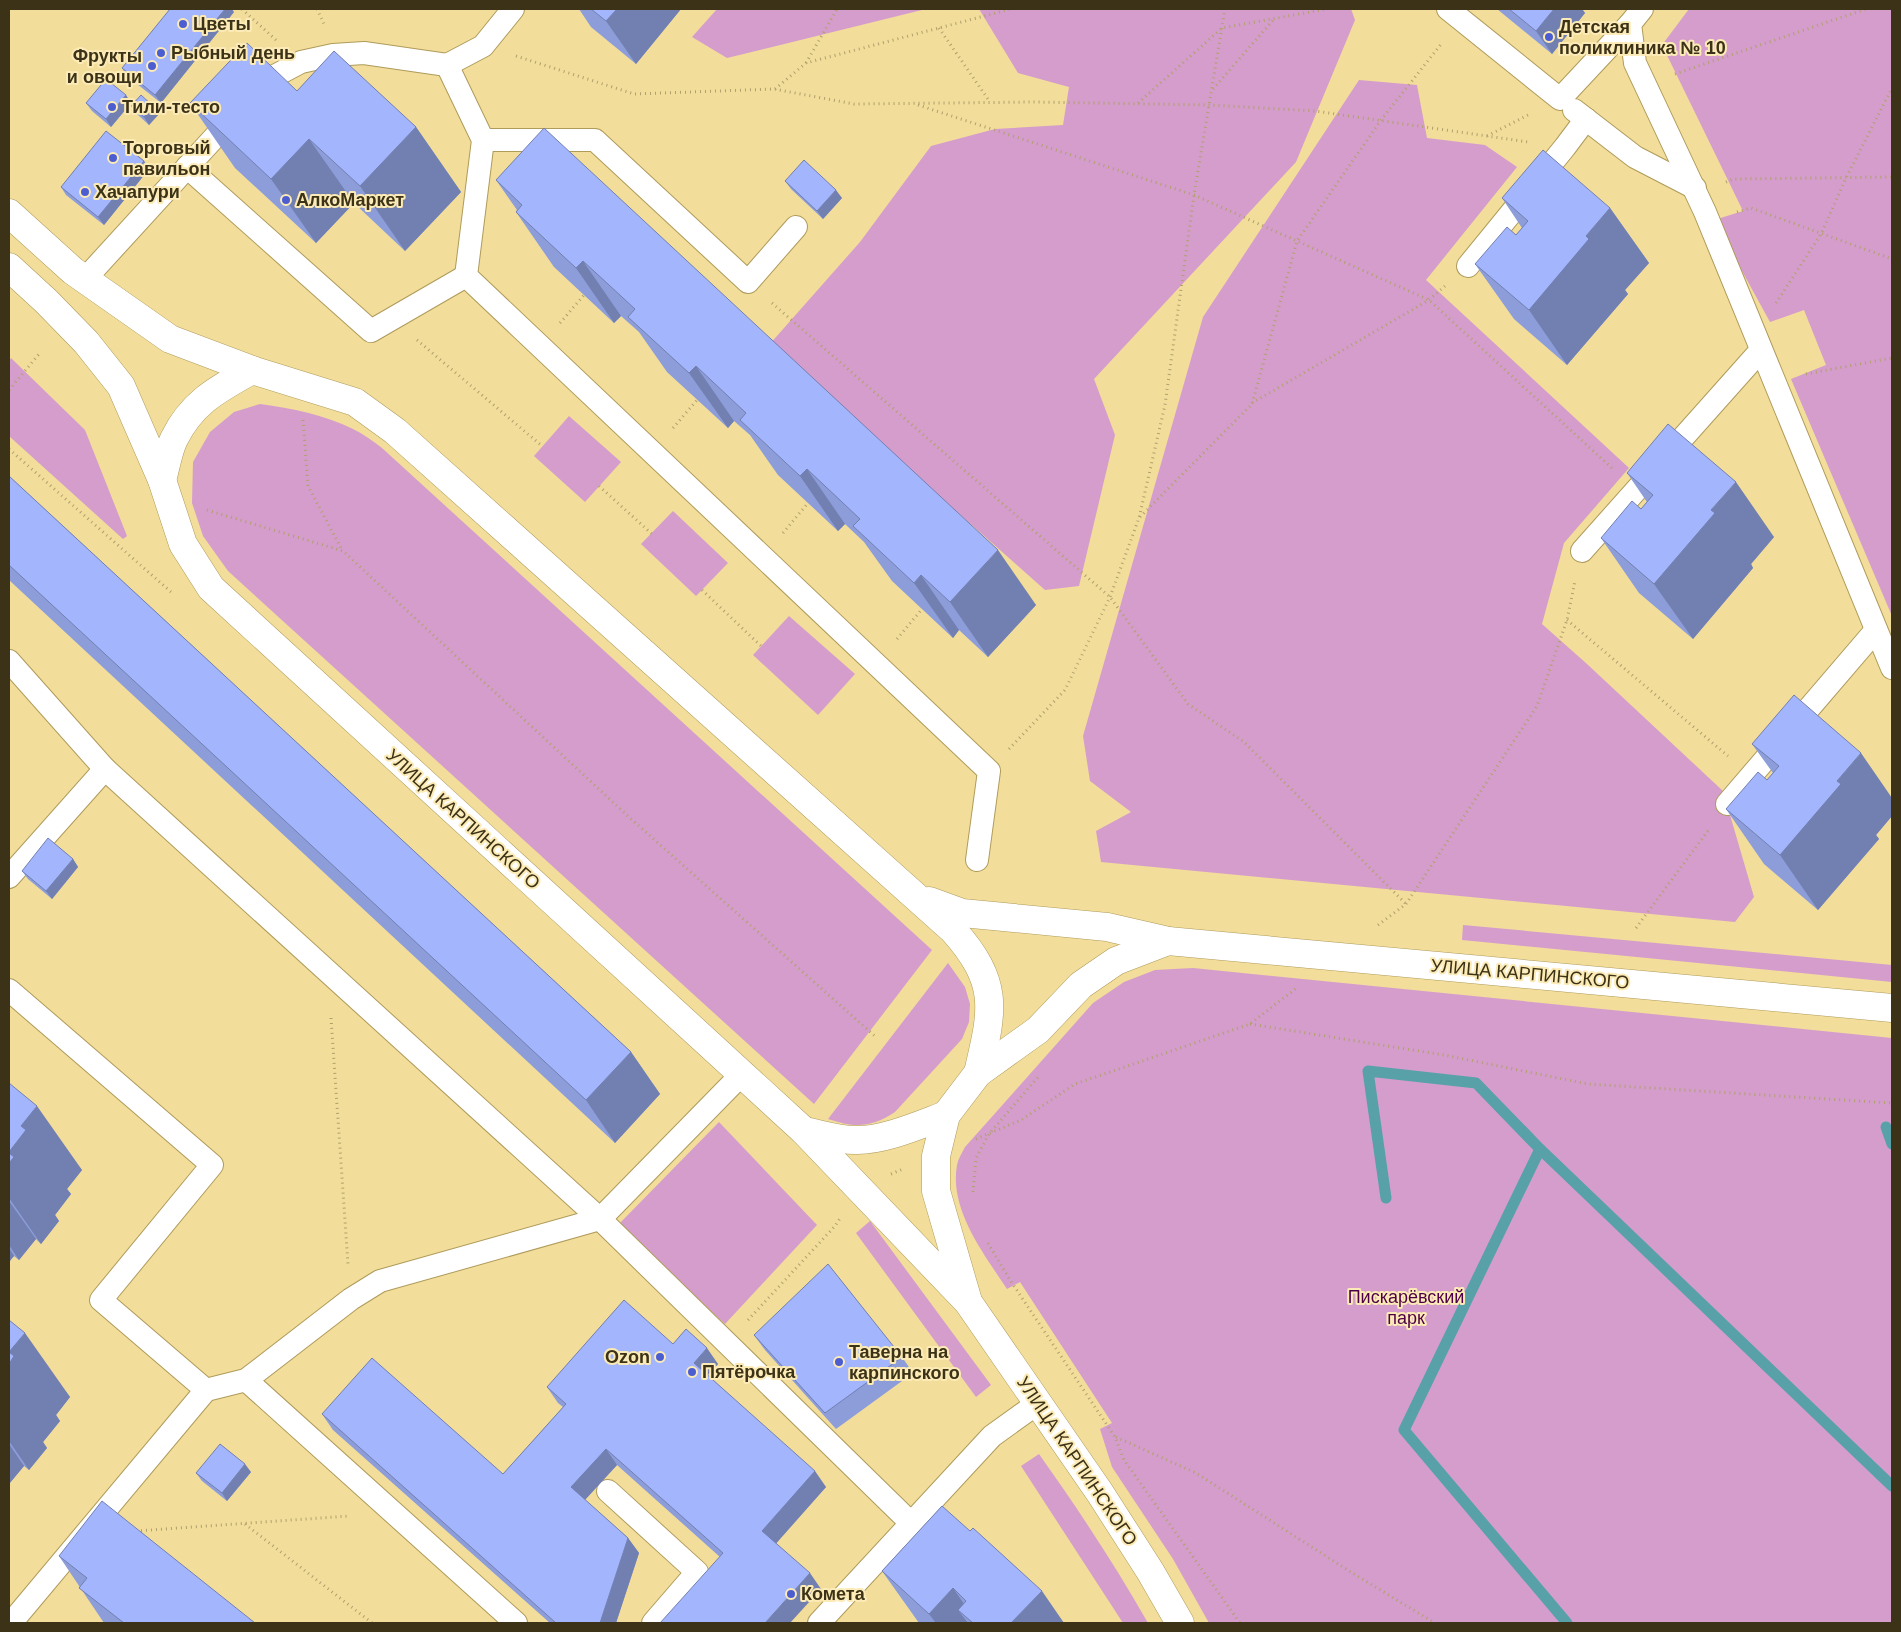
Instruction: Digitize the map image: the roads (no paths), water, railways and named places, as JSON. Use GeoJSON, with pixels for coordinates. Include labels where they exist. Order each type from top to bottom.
{"type":"FeatureCollection","features":[{"type":"Feature","properties":{"kind":"street","name":"УЛИЦА КАРПИНСКОГО"},"geometry":{"type":"LineString","coordinates":[[9,213],[73,271],[170,339],[252,370],[355,402],[395,431],[918,898],[968,947],[982,968],[990,998],[988,1032],[978,1073]]}},
{"type":"Feature","properties":{"kind":"street","name":"УЛИЦА КАРПИНСКОГО"},"geometry":{"type":"LineString","coordinates":[[9,267],[86,342],[121,386],[166,489],[183,544],[211,588],[804,1131],[968,1302],[1100,1493],[1150,1571],[1180,1623]]}},
{"type":"Feature","properties":{"kind":"street"},"geometry":{"type":"LineString","coordinates":[[166,489],[174,440],[192,410],[216,391],[252,370]]}},
{"type":"Feature","properties":{"kind":"street","name":"УЛИЦА КАРПИНСКОГО"},"geometry":{"type":"LineString","coordinates":[[918,898],[962,913],[1107,927],[1168,941],[1892,1008]]}},
{"type":"Feature","properties":{"kind":"street","name":"УЛИЦА КАРПИНСКОГО"},"geometry":{"type":"LineString","coordinates":[[978,1073],[1038,1030],[1081,985],[1116,962],[1168,941]]}},
{"type":"Feature","properties":{"kind":"street"},"geometry":{"type":"LineString","coordinates":[[804,1131],[856,1140],[886,1135],[946,1115],[978,1073]]}},
{"type":"Feature","properties":{"kind":"street","name":"УЛИЦА КАРПИНСКОГО"},"geometry":{"type":"LineString","coordinates":[[946,1115],[936,1156],[936,1191],[968,1302]]}},
{"type":"Feature","properties":{"kind":"lane"},"geometry":{"type":"LineString","coordinates":[[85,279],[267,80],[301,62],[333,55],[364,53],[447,65],[483,46],[513,9]]}},
{"type":"Feature","properties":{"kind":"lane"},"geometry":{"type":"LineString","coordinates":[[1454,14],[1636,157],[1696,191]]}},
{"type":"Feature","properties":{"kind":"lane"},"geometry":{"type":"LineString","coordinates":[[1560,99],[1636,16]]}},
{"type":"Feature","properties":{"kind":"lane"},"geometry":{"type":"LineString","coordinates":[[1636,16],[1634,63],[1696,191],[1892,668]]}},
{"type":"Feature","properties":{"kind":"lane"},"geometry":{"type":"LineString","coordinates":[[447,65],[484,140],[466,276]]}},
{"type":"Feature","properties":{"kind":"lane"},"geometry":{"type":"LineString","coordinates":[[1468,266],[1586,119]]}},
{"type":"Feature","properties":{"kind":"lane"},"geometry":{"type":"LineString","coordinates":[[484,140],[596,140],[748,282],[796,227]]}},
{"type":"Feature","properties":{"kind":"lane"},"geometry":{"type":"LineString","coordinates":[[187,167],[370,331],[466,276]]}},
{"type":"Feature","properties":{"kind":"lane"},"geometry":{"type":"LineString","coordinates":[[466,276],[989,771],[977,860]]}},
{"type":"Feature","properties":{"kind":"lane"},"geometry":{"type":"LineString","coordinates":[[1582,552],[1636,491],[1758,342]]}},
{"type":"Feature","properties":{"kind":"lane"},"geometry":{"type":"LineString","coordinates":[[1727,804],[1876,630]]}},
{"type":"Feature","properties":{"kind":"lane"},"geometry":{"type":"LineString","coordinates":[[9,661],[105,769],[600,1219],[912,1523]]}},
{"type":"Feature","properties":{"kind":"lane"},"geometry":{"type":"LineString","coordinates":[[9,877],[105,769]]}},
{"type":"Feature","properties":{"kind":"lane"},"geometry":{"type":"LineString","coordinates":[[9,990],[212,1165],[101,1300],[206,1390]]}},
{"type":"Feature","properties":{"kind":"lane"},"geometry":{"type":"LineString","coordinates":[[11,1623],[206,1390],[246,1380],[351,1299],[380,1281],[600,1219],[742,1074]]}},
{"type":"Feature","properties":{"kind":"lane"},"geometry":{"type":"LineString","coordinates":[[246,1380],[516,1623]]}},
{"type":"Feature","properties":{"kind":"lane"},"geometry":{"type":"LineString","coordinates":[[829,1620],[912,1523],[992,1436],[1038,1403]]}},
{"type":"Feature","properties":{"kind":"lane"},"geometry":{"type":"LineString","coordinates":[[608,1490],[697,1572],[653,1623]]}},
{"type":"Feature","properties":{"kind":"waterway"},"geometry":{"type":"LineString","coordinates":[[1386,1198],[1368,1071],[1476,1083],[1540,1149]]}},
{"type":"Feature","properties":{"kind":"waterway"},"geometry":{"type":"LineString","coordinates":[[1886,1127],[1892,1144]]}},
{"type":"Feature","properties":{"kind":"waterway"},"geometry":{"type":"LineString","coordinates":[[1567,1623],[1404,1430],[1540,1149],[1892,1486]]}},
{"type":"Feature","properties":{"kind":"place","name":"Цветы"},"geometry":{"type":"Point","coordinates":[183,24]}},
{"type":"Feature","properties":{"kind":"place","name":"Детская поликлиника № 10"},"geometry":{"type":"Point","coordinates":[1549,37]}},
{"type":"Feature","properties":{"kind":"place","name":"Рыбный день"},"geometry":{"type":"Point","coordinates":[161,53]}},
{"type":"Feature","properties":{"kind":"place","name":"Фрукты и овощи"},"geometry":{"type":"Point","coordinates":[152,66]}},
{"type":"Feature","properties":{"kind":"place","name":"Тили-тесто"},"geometry":{"type":"Point","coordinates":[112,107]}},
{"type":"Feature","properties":{"kind":"place","name":"Торговый павильон"},"geometry":{"type":"Point","coordinates":[113,158]}},
{"type":"Feature","properties":{"kind":"place","name":"Хачапури"},"geometry":{"type":"Point","coordinates":[85,192]}},
{"type":"Feature","properties":{"kind":"place","name":"АлкоМаркет"},"geometry":{"type":"Point","coordinates":[286,200]}},
{"type":"Feature","properties":{"kind":"place","name":"Ozon"},"geometry":{"type":"Point","coordinates":[660,1357]}},
{"type":"Feature","properties":{"kind":"place","name":"Таверна на карпинского"},"geometry":{"type":"Point","coordinates":[839,1362]}},
{"type":"Feature","properties":{"kind":"place","name":"Пятёрочка"},"geometry":{"type":"Point","coordinates":[692,1372]}},
{"type":"Feature","properties":{"kind":"place","name":"Комета"},"geometry":{"type":"Point","coordinates":[791,1594]}},
{"type":"Feature","properties":{"kind":"park label","name":"Пискарёвский парк"},"geometry":{"type":"Point","coordinates":[1406,1307]}}]}
